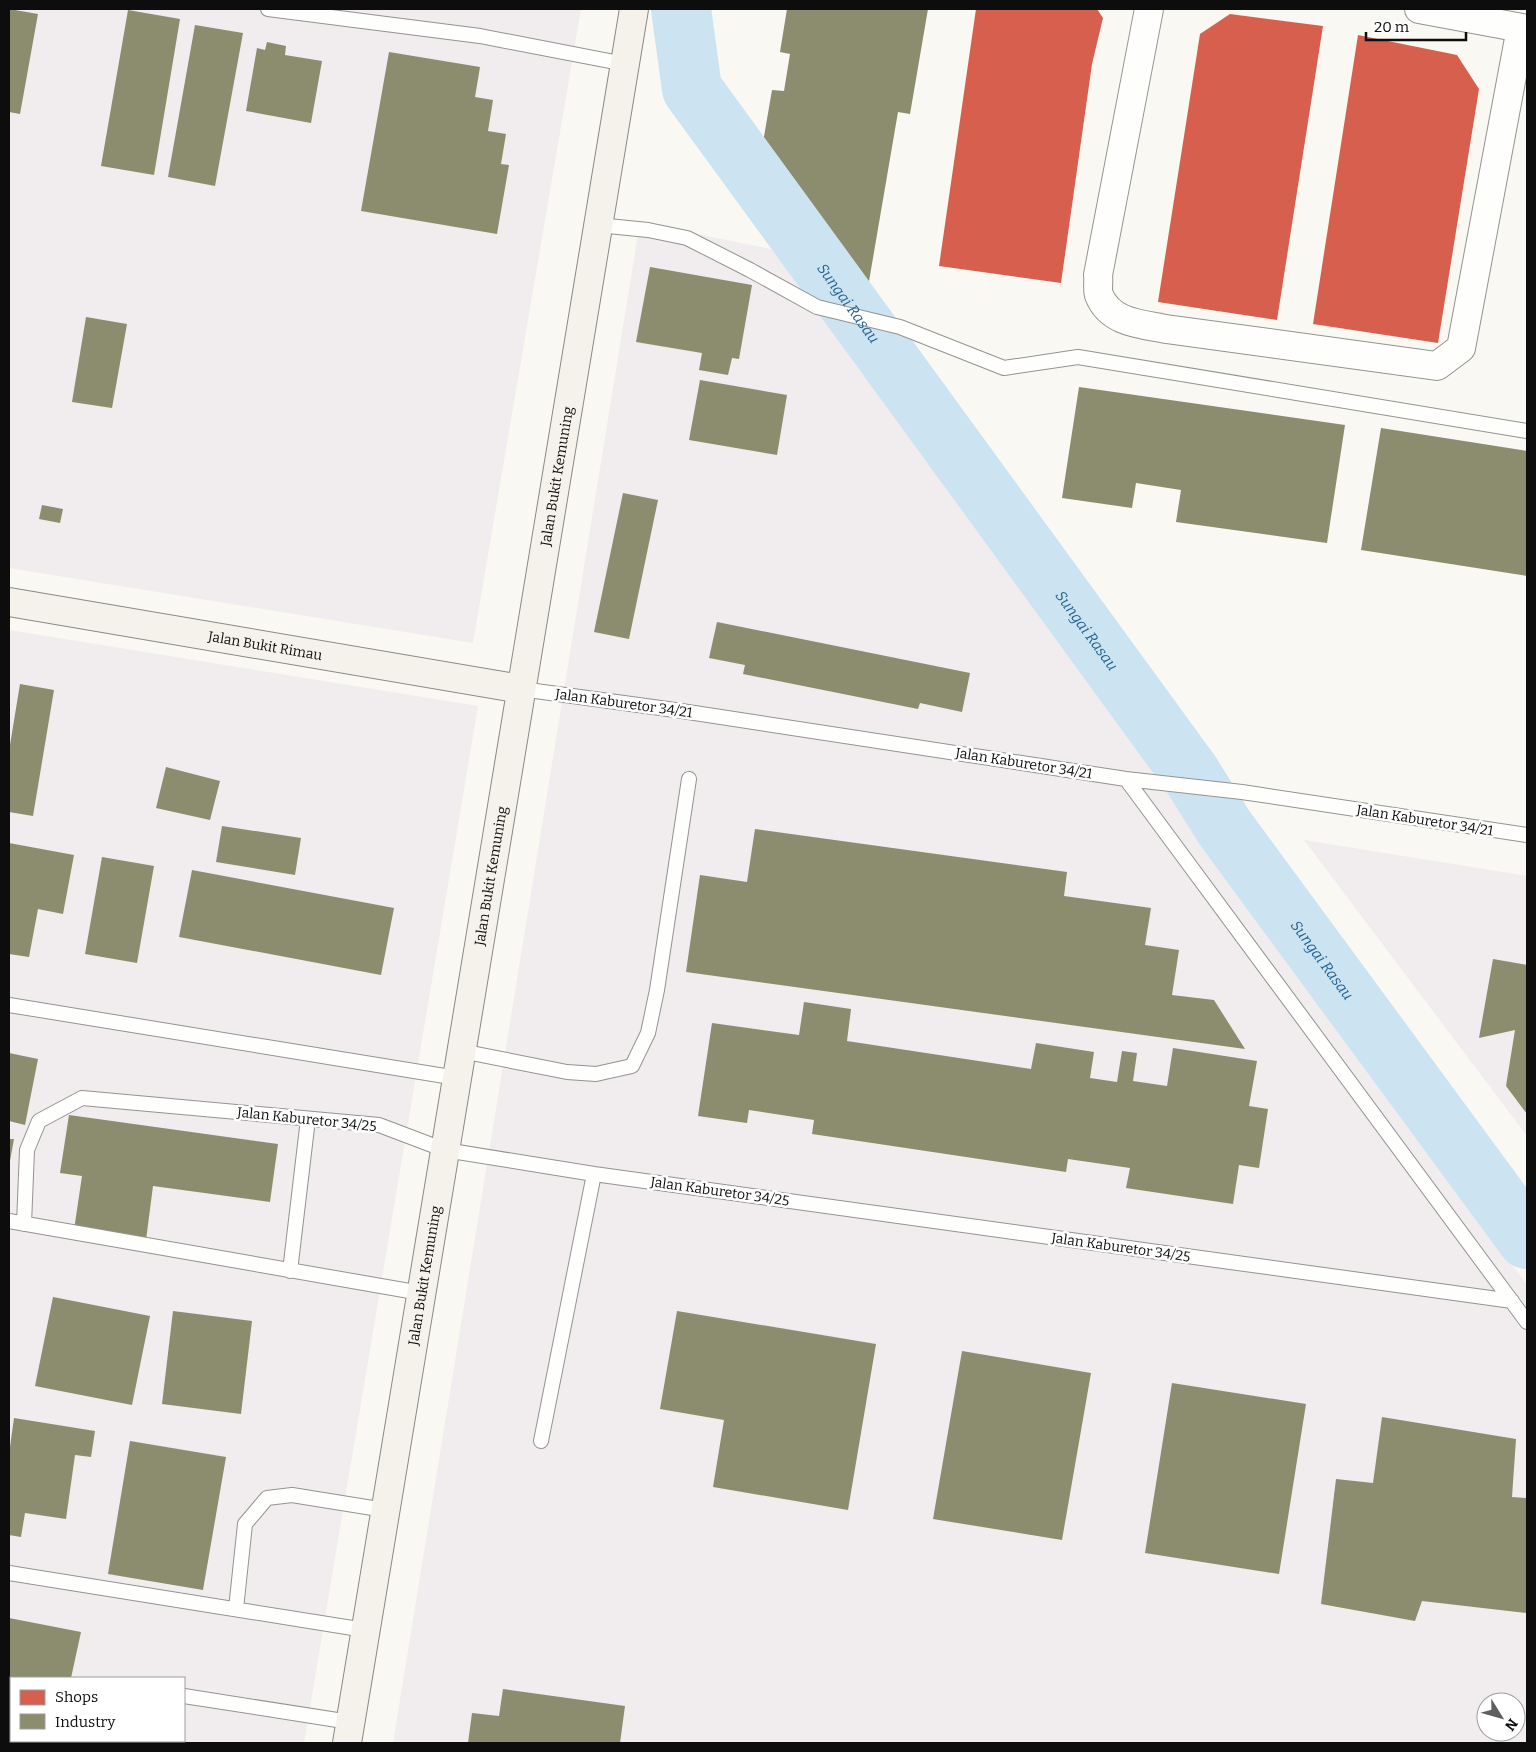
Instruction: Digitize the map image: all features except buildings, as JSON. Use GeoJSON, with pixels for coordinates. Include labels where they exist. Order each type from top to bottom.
{"type":"FeatureCollection","features":[{"type":"Feature","properties":{"kind":"main road","name":"Jalan Bukit Kemuning"},"geometry":{"type":"LineString","coordinates":[[348,1732],[634,9]]}},
{"type":"Feature","properties":{"kind":"main road","name":"Jalan Bukit Rimau"},"geometry":{"type":"LineString","coordinates":[[9,602],[521,688]]}},
{"type":"Feature","properties":{"kind":"street"},"geometry":{"type":"LineString","coordinates":[[1149,9],[1098,276],[1099,294],[1109,310],[1122,320],[1166,328],[1437,366],[1461,348],[1524,29],[1419,9]]}},
{"type":"Feature","properties":{"kind":"lane"},"geometry":{"type":"LineString","coordinates":[[268,9],[480,36],[625,64]]}},
{"type":"Feature","properties":{"kind":"lane"},"geometry":{"type":"LineString","coordinates":[[598,225],[648,230],[687,238],[817,307],[900,327],[1004,368],[1078,357],[1527,431]]}},
{"type":"Feature","properties":{"kind":"lane","name":"Jalan Kaburetor 34/21"},"geometry":{"type":"LineString","coordinates":[[521,688],[1126,779],[1242,792],[1527,835]]}},
{"type":"Feature","properties":{"kind":"lane"},"geometry":{"type":"LineString","coordinates":[[461,1051],[567,1072],[596,1074],[632,1066],[648,1033],[657,990],[689,779]]}},
{"type":"Feature","properties":{"kind":"lane"},"geometry":{"type":"LineString","coordinates":[[1126,779],[1527,1322]]}},
{"type":"Feature","properties":{"kind":"lane"},"geometry":{"type":"LineString","coordinates":[[9,1004],[457,1078]]}},
{"type":"Feature","properties":{"kind":"lane","name":"Jalan Kaburetor 34/25"},"geometry":{"type":"LineString","coordinates":[[24,1224],[27,1150],[39,1121],[82,1098],[379,1125],[445,1150],[594,1174],[1512,1302]]}},
{"type":"Feature","properties":{"kind":"lane"},"geometry":{"type":"LineString","coordinates":[[290,1271],[308,1119]]}},
{"type":"Feature","properties":{"kind":"lane"},"geometry":{"type":"LineString","coordinates":[[541,1441],[594,1174]]}},
{"type":"Feature","properties":{"kind":"lane"},"geometry":{"type":"LineString","coordinates":[[9,1221],[421,1293]]}},
{"type":"Feature","properties":{"kind":"lane"},"geometry":{"type":"LineString","coordinates":[[236,1609],[245,1524],[267,1498],[292,1495],[385,1510]]}},
{"type":"Feature","properties":{"kind":"lane"},"geometry":{"type":"LineString","coordinates":[[9,1573],[365,1630]]}},
{"type":"Feature","properties":{"kind":"lane"},"geometry":{"type":"LineString","coordinates":[[185,1696],[348,1732]]}},
{"type":"Feature","properties":{"kind":"shaded area"},"geometry":{"type":"Polygon","coordinates":[[[9,9],[581,9],[473,643],[9,568],[9,9]]]}},
{"type":"Feature","properties":{"kind":"shaded area"},"geometry":{"type":"Polygon","coordinates":[[[640,222],[775,250],[1527,1285],[1527,1743],[393,1743],[640,222]]]}},
{"type":"Feature","properties":{"kind":"shaded area"},"geometry":{"type":"Polygon","coordinates":[[[9,630],[478,706],[304,1743],[9,1743],[9,630]]]}},
{"type":"Feature","properties":{"kind":"shaded area"},"geometry":{"type":"Polygon","coordinates":[[[1304,840],[1527,876],[1527,1136],[1304,840]]]}},
{"type":"Feature","properties":{"kind":"waterway","name":"Sungai Rasau"},"geometry":{"type":"LineString","coordinates":[[681,9],[692,89],[1191,774],[1224,827],[1527,1239]]}}]}
